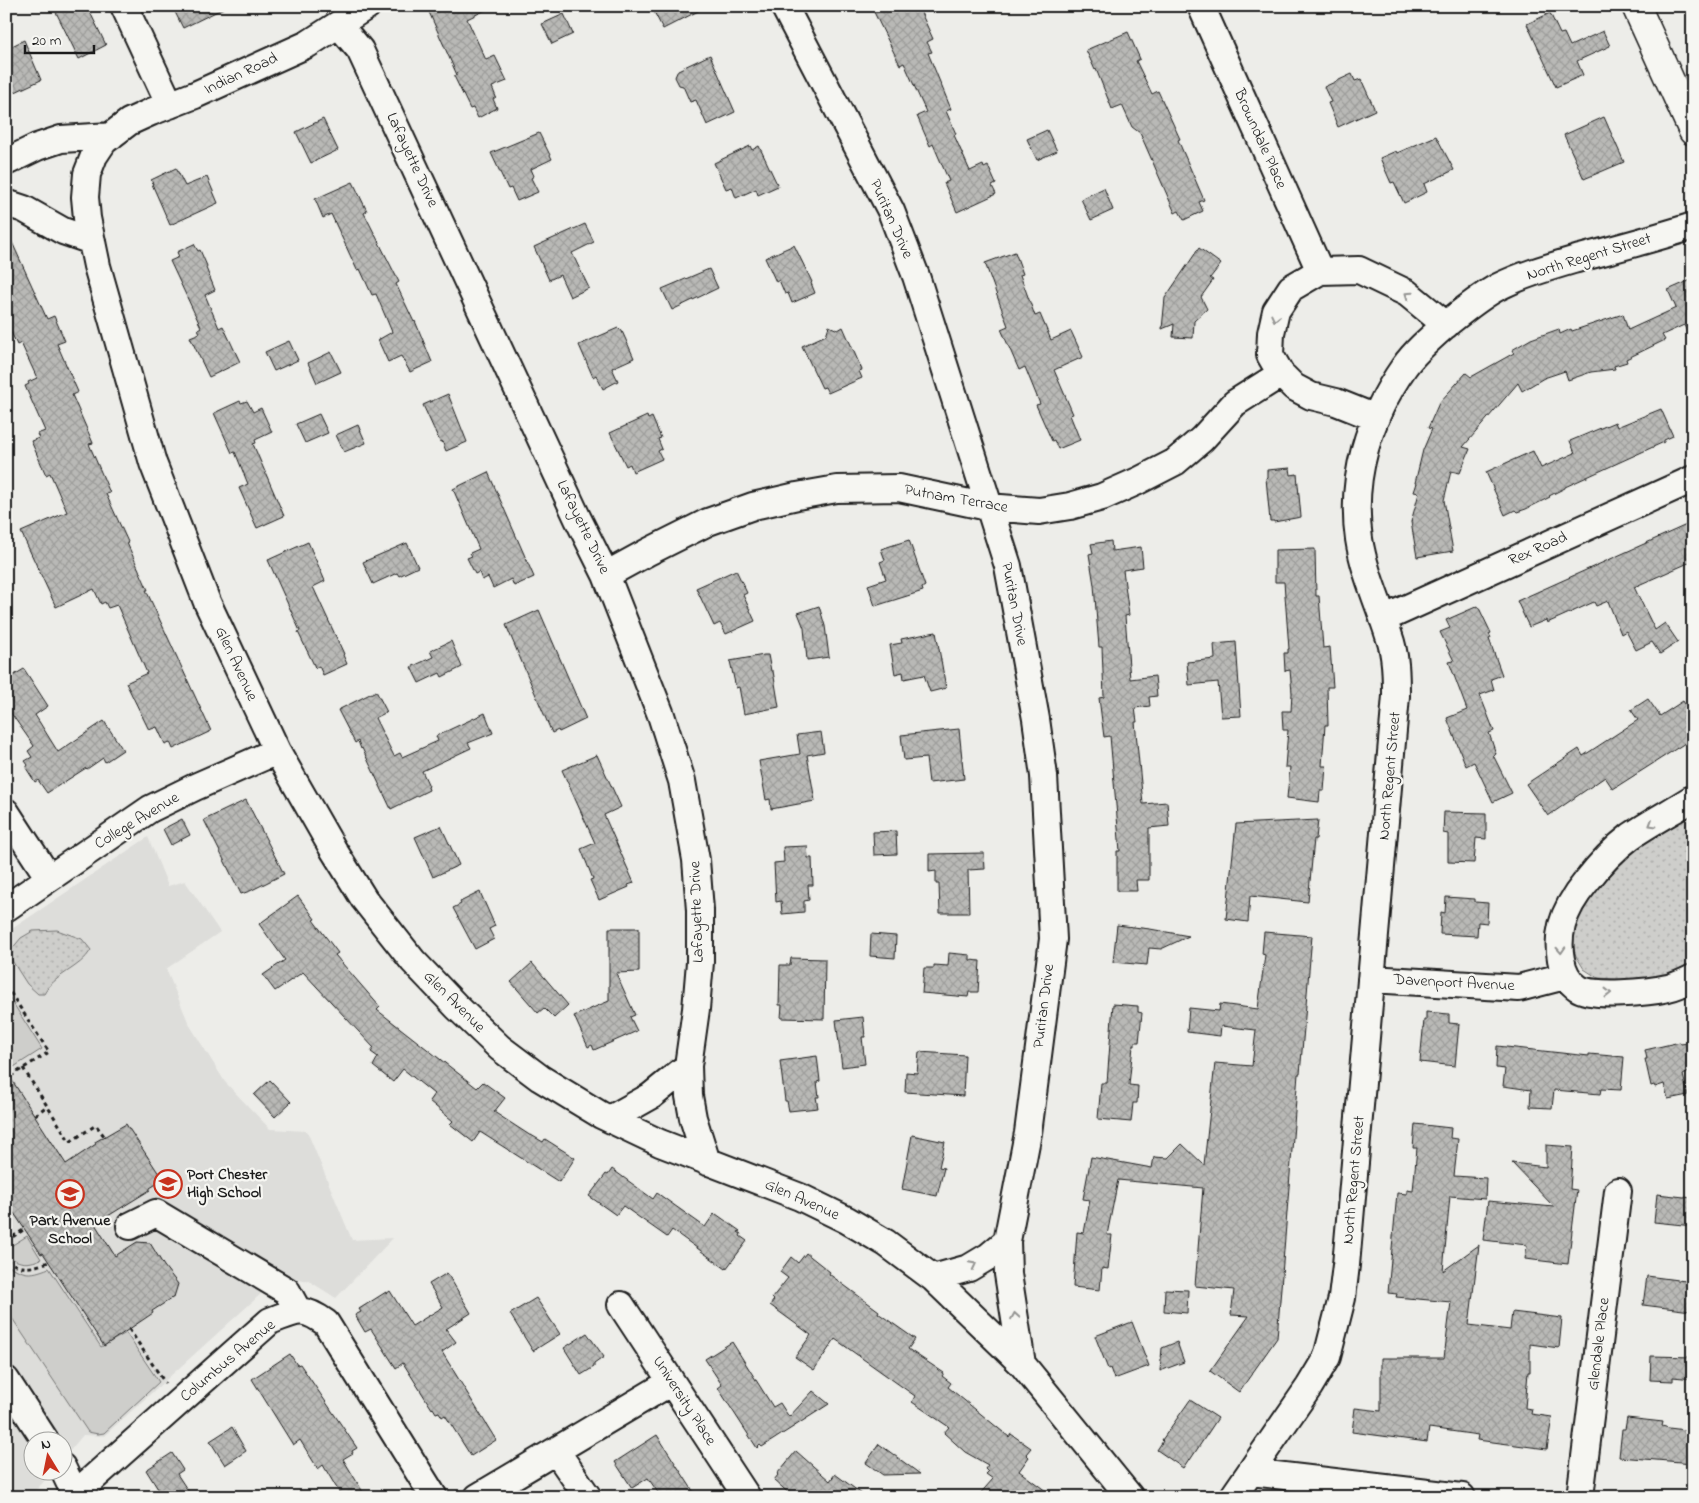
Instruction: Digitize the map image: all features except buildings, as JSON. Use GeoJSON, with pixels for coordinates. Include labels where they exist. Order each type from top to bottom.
{"type":"FeatureCollection","features":[{"type":"Feature","properties":{"kind":"main road"},"geometry":{"type":"LineString","coordinates":[[1636,6],[1693,132]]}},
{"type":"Feature","properties":{"kind":"street"},"geometry":{"type":"LineString","coordinates":[[124,6],[170,105]]}},
{"type":"Feature","properties":{"kind":"street","name":"Indian Road"},"geometry":{"type":"LineString","coordinates":[[92,241],[85,197],[88,174],[94,156],[104,141],[129,122],[308,44],[367,6]]}},
{"type":"Feature","properties":{"kind":"street","name":"Puritan Drive"},"geometry":{"type":"LineString","coordinates":[[784,6],[891,211],[916,276],[1008,566],[1036,719],[1044,776],[1052,938],[1028,1133],[1007,1241],[1008,1274],[1022,1364]]}},
{"type":"Feature","properties":{"kind":"street","name":"Browndale Place"},"geometry":{"type":"LineString","coordinates":[[1201,6],[1320,271]]}},
{"type":"Feature","properties":{"kind":"street","name":"Lafayette Drive"},"geometry":{"type":"LineString","coordinates":[[339,25],[360,50],[606,576],[664,724],[682,781],[696,860],[700,910],[700,962],[688,1066],[690,1104],[707,1162]]}},
{"type":"Feature","properties":{"kind":"street"},"geometry":{"type":"LineString","coordinates":[[6,162],[37,147],[61,139],[111,136]]}},
{"type":"Feature","properties":{"kind":"street"},"geometry":{"type":"LineString","coordinates":[[6,203],[24,208],[63,231],[92,241]]}},
{"type":"Feature","properties":{"kind":"street","name":"North Regent Street"},"geometry":{"type":"LineString","coordinates":[[1233,1497],[1309,1387],[1327,1357],[1337,1320],[1346,1265],[1396,696],[1396,667],[1390,637],[1375,598],[1359,539],[1357,506],[1360,466],[1369,436],[1381,404],[1404,366],[1425,343],[1461,312],[1498,287],[1545,268],[1693,226]]}},
{"type":"Feature","properties":{"kind":"street","name":"Glen Avenue"},"geometry":{"type":"LineString","coordinates":[[92,241],[153,463],[207,602],[277,751],[333,849],[364,899],[413,961],[500,1048],[540,1078],[610,1119],[707,1162],[734,1170],[800,1197],[847,1220],[886,1243],[933,1278],[1022,1364],[1130,1497]]}},
{"type":"Feature","properties":{"kind":"street"},"geometry":{"type":"LineString","coordinates":[[1376,418],[1336,402],[1311,396],[1294,387],[1281,374],[1270,355],[1271,333],[1276,311],[1291,288],[1320,271],[1359,270],[1407,292],[1446,325]]}},
{"type":"Feature","properties":{"kind":"street","name":"Putnam Terrace"},"geometry":{"type":"LineString","coordinates":[[606,576],[648,552],[708,522],[753,506],[837,489],[899,488],[988,507],[1039,511],[1070,506],[1102,497],[1175,462],[1202,439],[1234,403],[1281,374]]}},
{"type":"Feature","properties":{"kind":"street","name":"Rex Road"},"geometry":{"type":"LineString","coordinates":[[1383,619],[1693,479]]}},
{"type":"Feature","properties":{"kind":"street","name":"College Avenue"},"geometry":{"type":"LineString","coordinates":[[6,908],[150,809],[195,786],[277,751]]}},
{"type":"Feature","properties":{"kind":"street"},"geometry":{"type":"LineString","coordinates":[[1693,798],[1631,836],[1603,860],[1584,883],[1572,902],[1562,925],[1560,950],[1566,976],[1579,989],[1599,993],[1633,992],[1670,988],[1693,978]]}},
{"type":"Feature","properties":{"kind":"street"},"geometry":{"type":"LineString","coordinates":[[6,812],[49,878]]}},
{"type":"Feature","properties":{"kind":"street","name":"Davenport Avenue"},"geometry":{"type":"LineString","coordinates":[[1370,979],[1519,988],[1566,976]]}},
{"type":"Feature","properties":{"kind":"street"},"geometry":{"type":"LineString","coordinates":[[610,1119],[651,1096],[688,1066]]}},
{"type":"Feature","properties":{"kind":"street","name":"Glendale Place"},"geometry":{"type":"LineString","coordinates":[[1580,1497],[1618,1192]]}},
{"type":"Feature","properties":{"kind":"street"},"geometry":{"type":"LineString","coordinates":[[130,1226],[156,1213],[286,1291],[298,1311],[313,1314],[326,1323],[434,1497]]}},
{"type":"Feature","properties":{"kind":"street"},"geometry":{"type":"LineString","coordinates":[[933,1278],[969,1268],[1007,1241]]}},
{"type":"Feature","properties":{"kind":"street","name":"University Place"},"geometry":{"type":"LineString","coordinates":[[621,1305],[747,1497]]}},
{"type":"Feature","properties":{"kind":"street","name":"Columbus Avenue"},"geometry":{"type":"LineString","coordinates":[[75,1496],[270,1321],[298,1311]]}},
{"type":"Feature","properties":{"kind":"street"},"geometry":{"type":"LineString","coordinates":[[6,1380],[39,1430]]}},
{"type":"Feature","properties":{"kind":"street"},"geometry":{"type":"LineString","coordinates":[[478,1497],[671,1382]]}},
{"type":"Feature","properties":{"kind":"street"},"geometry":{"type":"LineString","coordinates":[[556,1451],[588,1497]]}},
{"type":"Feature","properties":{"kind":"street"},"geometry":{"type":"LineString","coordinates":[[1251,1472],[1462,1497]]}},
{"type":"Feature","properties":{"kind":"street"},"geometry":{"type":"LineString","coordinates":[[68,1480],[75,1496]]}},
{"type":"Feature","properties":{"kind":"path"},"geometry":{"type":"LineString","coordinates":[[6,986],[49,1052],[6,1079]]}},
{"type":"Feature","properties":{"kind":"path"},"geometry":{"type":"LineString","coordinates":[[23,1068],[70,1142],[96,1125],[104,1136]]}},
{"type":"Feature","properties":{"kind":"path"},"geometry":{"type":"LineString","coordinates":[[35,1115],[47,1106]]}},
{"type":"Feature","properties":{"kind":"path"},"geometry":{"type":"LineString","coordinates":[[6,1241],[25,1229]]}},
{"type":"Feature","properties":{"kind":"path"},"geometry":{"type":"LineString","coordinates":[[6,1260],[16,1266],[30,1268],[49,1262]]}},
{"type":"Feature","properties":{"kind":"path"},"geometry":{"type":"LineString","coordinates":[[129,1329],[166,1385]]}},
{"type":"Feature","properties":{"kind":"shaded area"},"geometry":{"type":"Polygon","coordinates":[[[1693,813],[1693,969],[1686,972],[1635,980],[1598,978],[1584,969],[1576,956],[1572,943],[1574,928],[1581,910],[1602,878],[1643,842],[1693,813]]]}},
{"type":"Feature","properties":{"kind":"shaded area","name":"Port Chester High School"},"geometry":{"type":"Polygon","coordinates":[[[148,837],[168,886],[185,881],[220,932],[166,969],[189,1024],[225,1082],[270,1129],[307,1131],[352,1240],[393,1238],[336,1298],[309,1281],[289,1277],[263,1292],[104,1436],[83,1435],[72,1448],[72,1430],[22,1430],[22,1480],[45,1480],[30,1497],[6,1497],[6,933],[148,837]]]}},
{"type":"Feature","properties":{"kind":"shaded area"},"geometry":{"type":"Polygon","coordinates":[[[57,930],[82,939],[91,950],[86,957],[54,981],[44,994],[38,994],[27,984],[11,959],[11,950],[21,938],[33,931],[57,930]]]}},
{"type":"Feature","properties":{"kind":"shaded area"},"geometry":{"type":"Polygon","coordinates":[[[6,992],[42,1049],[6,1072],[6,992]]]}},
{"type":"Feature","properties":{"kind":"shaded area"},"geometry":{"type":"Polygon","coordinates":[[[27,1236],[41,1259],[23,1262],[15,1260],[6,1254],[6,1249],[27,1236]]]}},
{"type":"Feature","properties":{"kind":"shaded area"},"geometry":{"type":"Polygon","coordinates":[[[6,1265],[27,1273],[49,1268],[101,1347],[126,1333],[159,1382],[104,1433],[88,1432],[6,1309],[6,1265]]]}},
{"type":"Feature","properties":{"kind":"place","name":"Port Chester High School"},"geometry":{"type":"Point","coordinates":[168,1184]}},
{"type":"Feature","properties":{"kind":"place","name":"Park Avenue School"},"geometry":{"type":"Point","coordinates":[70,1194]}}]}
